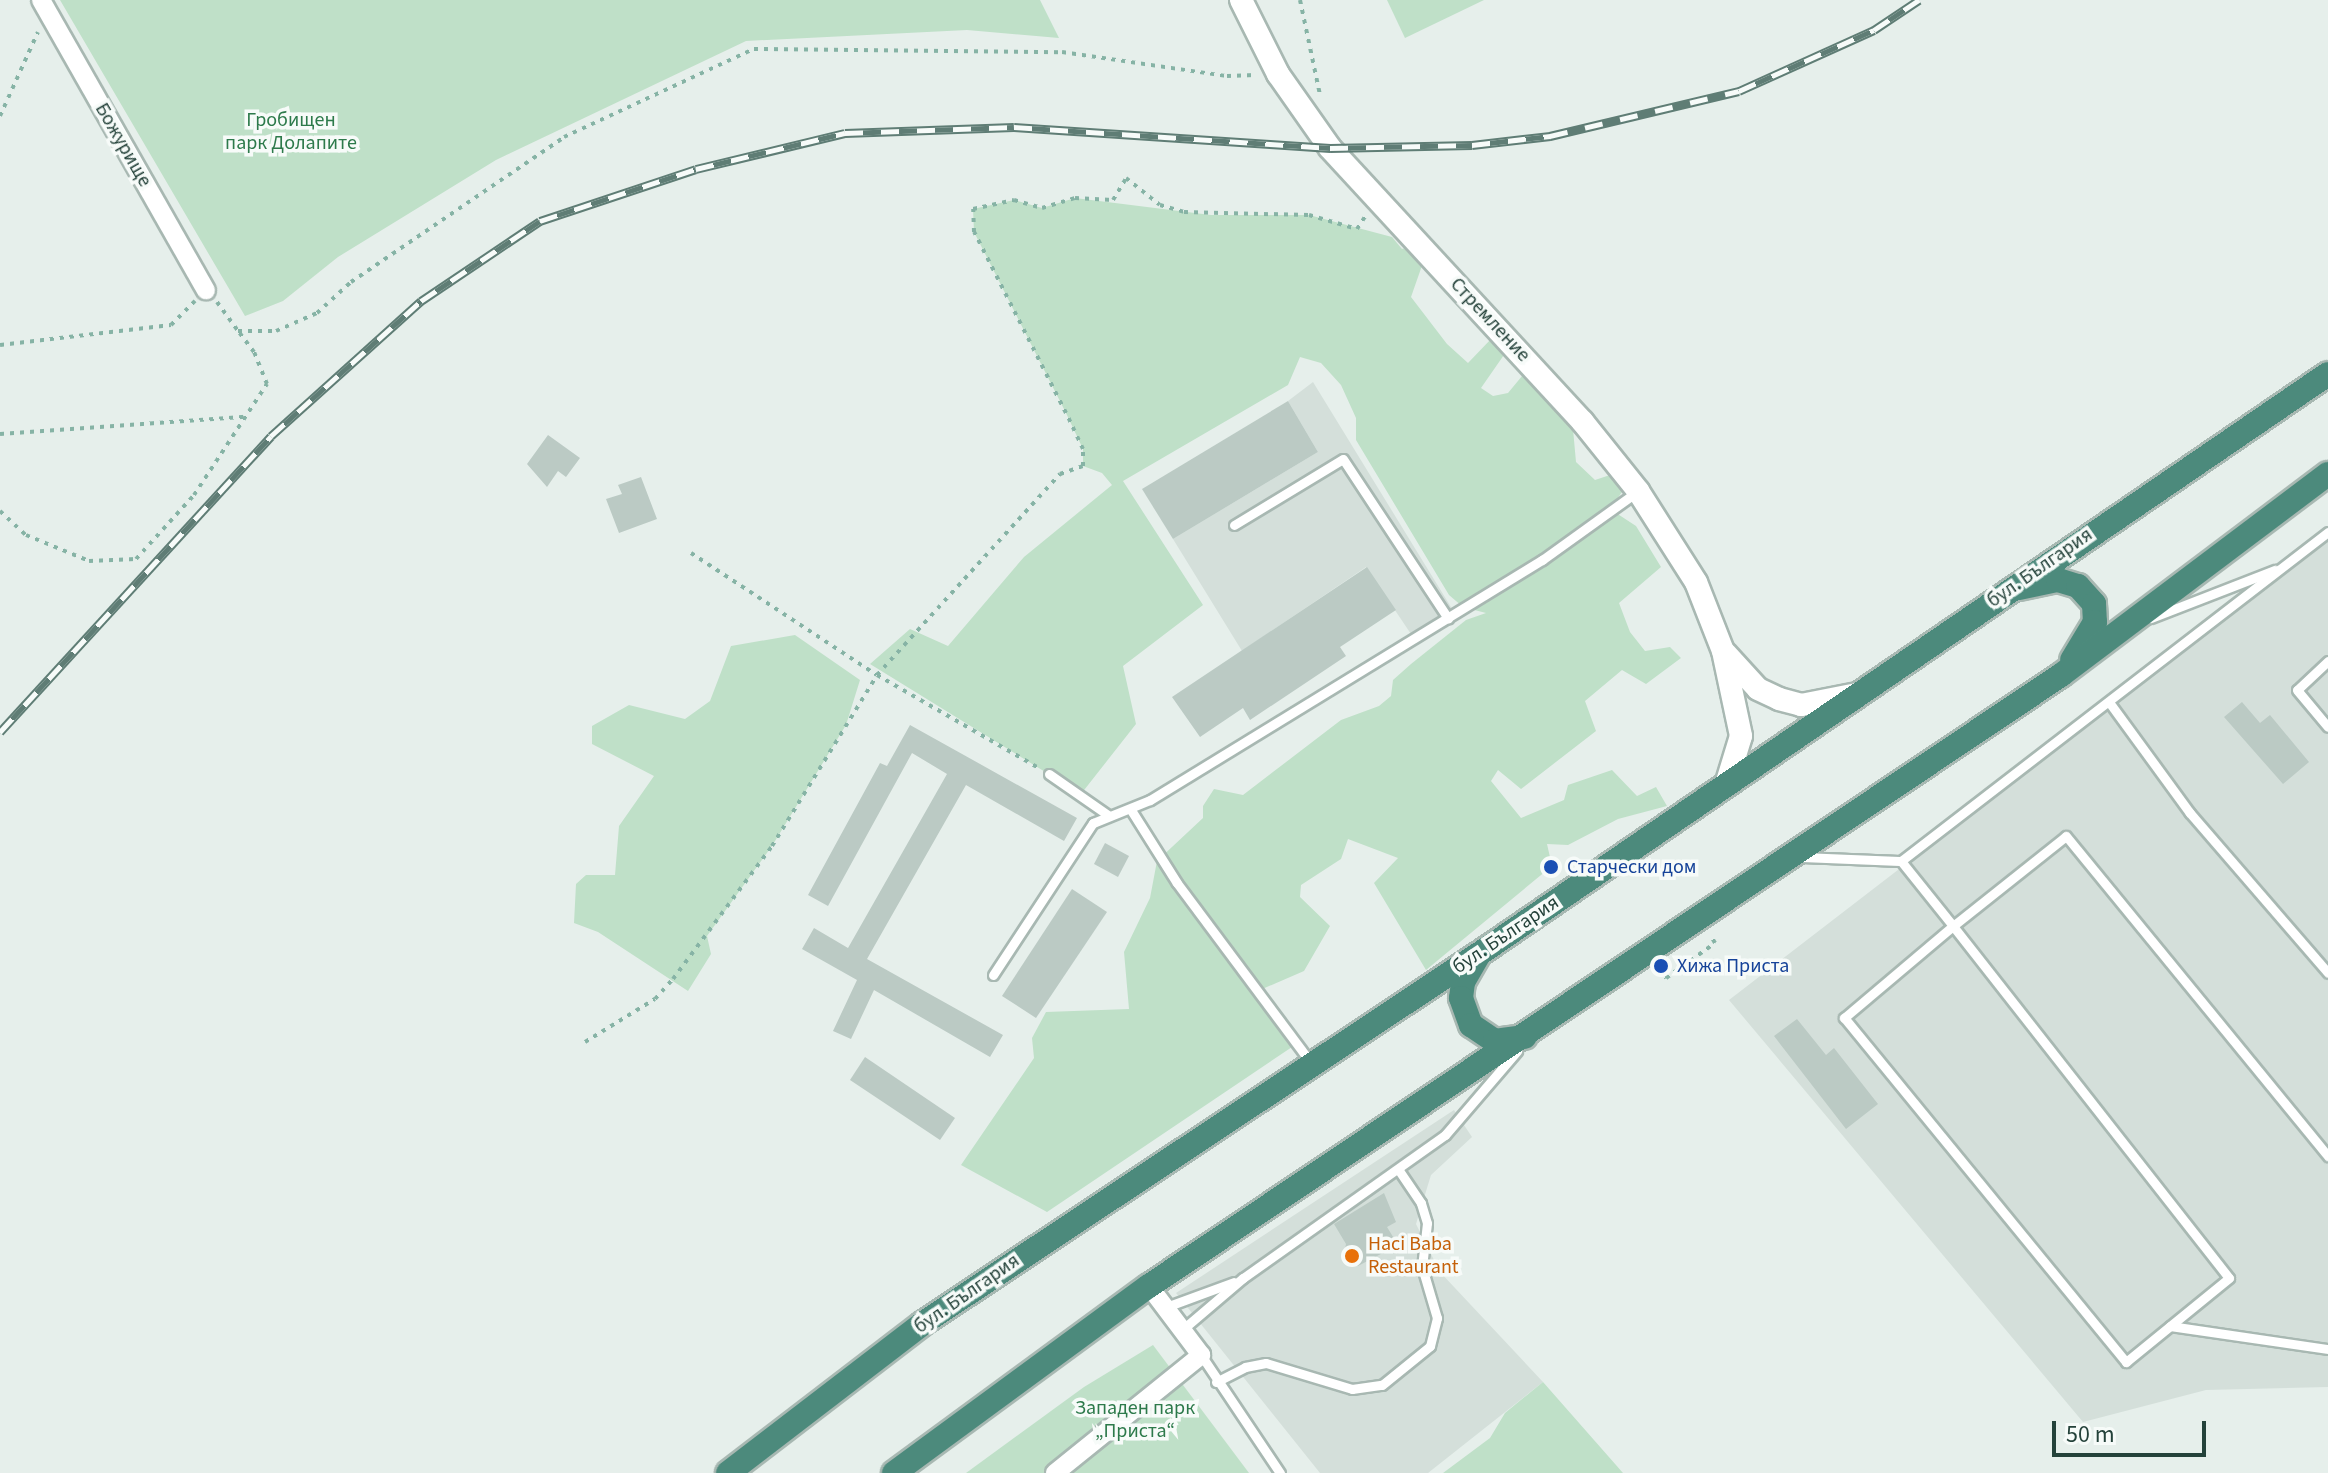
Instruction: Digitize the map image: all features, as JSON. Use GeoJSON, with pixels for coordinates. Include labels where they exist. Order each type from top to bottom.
{"type":"FeatureCollection","features":[{"type":"Feature","properties":{"kind":"highway","name":"бул. България"},"geometry":{"type":"LineString","coordinates":[[728,1473],[922,1324],[1479,954],[2328,374]]}},
{"type":"Feature","properties":{"kind":"highway"},"geometry":{"type":"LineString","coordinates":[[894,1473],[1149,1286],[1529,1036],[2061,675],[2328,474]]}},
{"type":"Feature","properties":{"kind":"highway"},"geometry":{"type":"LineString","coordinates":[[2007,591],[2058,580],[2078,586],[2094,604],[2090,632],[2061,675]]}},
{"type":"Feature","properties":{"kind":"highway"},"geometry":{"type":"LineString","coordinates":[[1479,954],[1463,982],[1461,998],[1471,1025],[1495,1041],[1529,1036]]}},
{"type":"Feature","properties":{"kind":"street","name":"Стремление"},"geometry":{"type":"LineString","coordinates":[[1241,0],[1278,74],[1330,148],[1380,205],[1475,301],[1638,491],[1696,582],[1723,651]]}},
{"type":"Feature","properties":{"kind":"street","name":"Божурище"},"geometry":{"type":"LineString","coordinates":[[44,6],[206,290]]}},
{"type":"Feature","properties":{"kind":"street"},"geometry":{"type":"LineString","coordinates":[[1723,651],[1758,689],[1779,699],[1801,705],[1857,694]]}},
{"type":"Feature","properties":{"kind":"street"},"geometry":{"type":"LineString","coordinates":[[1723,651],[1741,736],[1726,785]]}},
{"type":"Feature","properties":{"kind":"street"},"geometry":{"type":"LineString","coordinates":[[1055,1473],[1201,1355],[1149,1286]]}},
{"type":"Feature","properties":{"kind":"lane"},"geometry":{"type":"LineString","coordinates":[[1234,525],[1343,459],[1448,618]]}},
{"type":"Feature","properties":{"kind":"lane"},"geometry":{"type":"LineString","coordinates":[[993,975],[1093,823],[1108,815],[1131,810],[1448,618],[1542,560],[1638,491]]}},
{"type":"Feature","properties":{"kind":"lane"},"geometry":{"type":"LineString","coordinates":[[1794,857],[1901,861],[2328,532]]}},
{"type":"Feature","properties":{"kind":"lane"},"geometry":{"type":"LineString","coordinates":[[2126,627],[2289,564]]}},
{"type":"Feature","properties":{"kind":"lane"},"geometry":{"type":"LineString","coordinates":[[2328,661],[2297,690],[2328,727]]}},
{"type":"Feature","properties":{"kind":"lane"},"geometry":{"type":"LineString","coordinates":[[2109,702],[2190,813],[2328,973]]}},
{"type":"Feature","properties":{"kind":"lane"},"geometry":{"type":"LineString","coordinates":[[1049,774],[1108,815]]}},
{"type":"Feature","properties":{"kind":"lane"},"geometry":{"type":"LineString","coordinates":[[1131,810],[1177,883],[1311,1063]]}},
{"type":"Feature","properties":{"kind":"lane"},"geometry":{"type":"LineString","coordinates":[[1901,861],[1953,926],[2229,1278],[2126,1362],[1844,1018],[1953,926],[2066,836],[2328,1156]]}},
{"type":"Feature","properties":{"kind":"lane"},"geometry":{"type":"LineString","coordinates":[[1183,1329],[1243,1278],[1445,1135],[1529,1036]]}},
{"type":"Feature","properties":{"kind":"lane"},"geometry":{"type":"LineString","coordinates":[[1216,1382],[1245,1367],[1266,1363],[1352,1389],[1382,1385],[1430,1346],[1437,1318],[1422,1267],[1427,1223],[1421,1203],[1398,1169]]}},
{"type":"Feature","properties":{"kind":"lane"},"geometry":{"type":"LineString","coordinates":[[1166,1307],[1243,1278]]}},
{"type":"Feature","properties":{"kind":"lane"},"geometry":{"type":"LineString","coordinates":[[2170,1326],[2328,1349]]}},
{"type":"Feature","properties":{"kind":"lane"},"geometry":{"type":"LineString","coordinates":[[1201,1355],[1216,1382],[1280,1473]]}},
{"type":"Feature","properties":{"kind":"path"},"geometry":{"type":"LineString","coordinates":[[1300,0],[1323,107]]}},
{"type":"Feature","properties":{"kind":"path"},"geometry":{"type":"LineString","coordinates":[[0,116],[44,6]]}},
{"type":"Feature","properties":{"kind":"path"},"geometry":{"type":"LineString","coordinates":[[238,331],[276,331],[317,313],[351,282],[564,137],[754,49],[1062,52],[1227,76],[1278,74]]}},
{"type":"Feature","properties":{"kind":"path"},"geometry":{"type":"LineString","coordinates":[[585,1042],[655,999],[673,979],[772,846],[877,675],[1038,496],[1060,474],[1083,466],[1083,449],[974,232],[973,209],[1014,200],[1042,208],[1075,198],[1113,200],[1126,178],[1160,205],[1184,212],[1309,215],[1357,229],[1369,211],[1380,205]]}},
{"type":"Feature","properties":{"kind":"path"},"geometry":{"type":"LineString","coordinates":[[0,345],[171,325],[206,290],[254,352],[267,384],[194,495],[136,559],[89,561],[26,535],[0,511]]}},
{"type":"Feature","properties":{"kind":"path"},"geometry":{"type":"LineString","coordinates":[[0,434],[246,416]]}},
{"type":"Feature","properties":{"kind":"path"},"geometry":{"type":"LineString","coordinates":[[691,553],[877,675],[1049,774]]}},
{"type":"Feature","properties":{"kind":"path"},"geometry":{"type":"LineString","coordinates":[[1666,978],[1715,943]]}},
{"type":"Feature","properties":{"kind":"shaded area"},"geometry":{"type":"Polygon","coordinates":[[[1313,382],[1454,612],[1415,640],[1366,567],[1242,651],[1173,539],[1318,452],[1288,401],[1313,382]]]}},
{"type":"Feature","properties":{"kind":"shaded area"},"geometry":{"type":"Polygon","coordinates":[[[2328,539],[2328,1387],[2206,1390],[2083,1422],[1729,1000],[2328,539]]]}},
{"type":"Feature","properties":{"kind":"shaded area"},"geometry":{"type":"Polygon","coordinates":[[[1454,1110],[1472,1137],[1431,1175],[1416,1224],[1440,1272],[1543,1382],[1428,1473],[1320,1473],[1176,1293],[1454,1110]]]}},
{"type":"Feature","properties":{"kind":"green space","name":"Гробищен парк Долапите"},"geometry":{"type":"Polygon","coordinates":[[[60,0],[1040,0],[1059,38],[967,30],[746,41],[496,160],[338,257],[283,301],[245,316],[60,0]]]}},
{"type":"Feature","properties":{"kind":"green space"},"geometry":{"type":"Polygon","coordinates":[[[1387,0],[1484,0],[1405,38],[1387,0]]]}},
{"type":"Feature","properties":{"kind":"green space"},"geometry":{"type":"Polygon","coordinates":[[[1075,198],[1211,215],[1309,215],[1392,237],[1402,249],[1416,244],[1425,257],[1411,297],[1447,344],[1468,363],[1492,338],[1506,352],[1481,388],[1493,396],[1508,393],[1527,370],[1572,418],[1576,462],[1595,480],[1610,475],[1622,492],[1610,509],[1636,526],[1661,567],[1619,603],[1630,632],[1645,651],[1670,647],[1681,658],[1646,684],[1622,670],[1585,701],[1596,731],[1521,789],[1498,770],[1491,781],[1521,818],[1564,800],[1568,785],[1612,770],[1637,796],[1656,787],[1667,806],[1618,819],[1568,845],[1547,844],[1552,866],[1426,970],[1374,883],[1398,858],[1348,839],[1341,859],[1301,885],[1300,897],[1330,926],[1304,971],[1253,993],[1292,1047],[1047,1212],[961,1165],[1034,1058],[1032,1038],[1046,1012],[1129,1009],[1124,952],[1150,898],[1157,861],[1203,818],[1203,806],[1214,789],[1243,795],[1341,720],[1379,706],[1391,696],[1393,680],[1411,664],[1466,620],[1486,613],[1463,607],[1449,595],[1356,440],[1356,418],[1341,385],[1321,363],[1300,357],[1288,385],[1123,481],[1203,605],[1123,666],[1136,724],[1081,794],[870,664],[910,629],[948,646],[1024,557],[1112,485],[1102,473],[1083,466],[1083,449],[974,232],[973,209],[1014,200],[1042,208],[1075,198]]]}},
{"type":"Feature","properties":{"kind":"green space"},"geometry":{"type":"Polygon","coordinates":[[[795,635],[860,680],[846,725],[772,846],[707,936],[711,954],[688,991],[598,932],[574,923],[576,884],[586,875],[615,875],[619,826],[654,776],[592,744],[592,726],[629,705],[685,719],[710,701],[731,646],[795,635]]]}},
{"type":"Feature","properties":{"kind":"green space","name":"Западен парк „Приста“"},"geometry":{"type":"Polygon","coordinates":[[[1153,1345],[1249,1473],[966,1473],[1084,1387],[1153,1345]]]}},
{"type":"Feature","properties":{"kind":"green space"},"geometry":{"type":"Polygon","coordinates":[[[1543,1382],[1623,1473],[1443,1473],[1490,1438],[1505,1413],[1543,1382]]]}},
{"type":"Feature","properties":{"kind":"building"},"geometry":{"type":"Polygon","coordinates":[[[1288,401],[1318,452],[1173,539],[1142,489],[1288,401]]]}},
{"type":"Feature","properties":{"kind":"building"},"geometry":{"type":"Polygon","coordinates":[[[548,435],[580,458],[566,477],[558,471],[547,487],[527,464],[548,435]]]}},
{"type":"Feature","properties":{"kind":"building"},"geometry":{"type":"Polygon","coordinates":[[[641,477],[657,519],[619,533],[606,499],[622,494],[618,485],[641,477]]]}},
{"type":"Feature","properties":{"kind":"building"},"geometry":{"type":"Polygon","coordinates":[[[1367,567],[1396,610],[1340,647],[1346,656],[1250,720],[1243,708],[1200,737],[1172,697],[1367,567]]]}},
{"type":"Feature","properties":{"kind":"building"},"geometry":{"type":"Polygon","coordinates":[[[2242,702],[2260,723],[2270,715],[2309,762],[2283,784],[2224,717],[2242,702]]]}},
{"type":"Feature","properties":{"kind":"building"},"geometry":{"type":"Polygon","coordinates":[[[910,725],[1077,818],[1064,841],[966,785],[867,959],[1003,1035],[990,1057],[874,990],[851,1039],[833,1031],[857,980],[802,949],[814,928],[848,948],[947,774],[912,753],[828,906],[808,895],[880,763],[887,766],[910,725]]]}},
{"type":"Feature","properties":{"kind":"building"},"geometry":{"type":"Polygon","coordinates":[[[1105,843],[1129,856],[1118,877],[1094,864],[1105,843]]]}},
{"type":"Feature","properties":{"kind":"building"},"geometry":{"type":"Polygon","coordinates":[[[1072,889],[1107,912],[1036,1018],[1002,996],[1072,889]]]}},
{"type":"Feature","properties":{"kind":"building"},"geometry":{"type":"Polygon","coordinates":[[[1797,1019],[1826,1055],[1834,1048],[1878,1104],[1846,1129],[1774,1036],[1797,1019]]]}},
{"type":"Feature","properties":{"kind":"building"},"geometry":{"type":"Polygon","coordinates":[[[865,1057],[955,1118],[940,1140],[850,1080],[865,1057]]]}},
{"type":"Feature","properties":{"kind":"building"},"geometry":{"type":"Polygon","coordinates":[[[1384,1193],[1396,1222],[1387,1227],[1398,1245],[1358,1266],[1344,1255],[1346,1244],[1334,1224],[1384,1193]]]}},
{"type":"Feature","properties":{"kind":"railway"},"geometry":{"type":"LineString","coordinates":[[0,732],[271,436],[421,301],[540,221],[696,169],[845,133],[1014,127],[1330,148],[1472,145],[1550,136],[1739,91],[1874,30],[1919,0]]}},
{"type":"Feature","properties":{"kind":"place","name":"Старчески дом"},"geometry":{"type":"Point","coordinates":[1551,867]}},
{"type":"Feature","properties":{"kind":"place","name":"Хижа Приста"},"geometry":{"type":"Point","coordinates":[1661,966]}},
{"type":"Feature","properties":{"kind":"place","name":"Haci Baba Restaurant"},"geometry":{"type":"Point","coordinates":[1352,1256]}}]}
